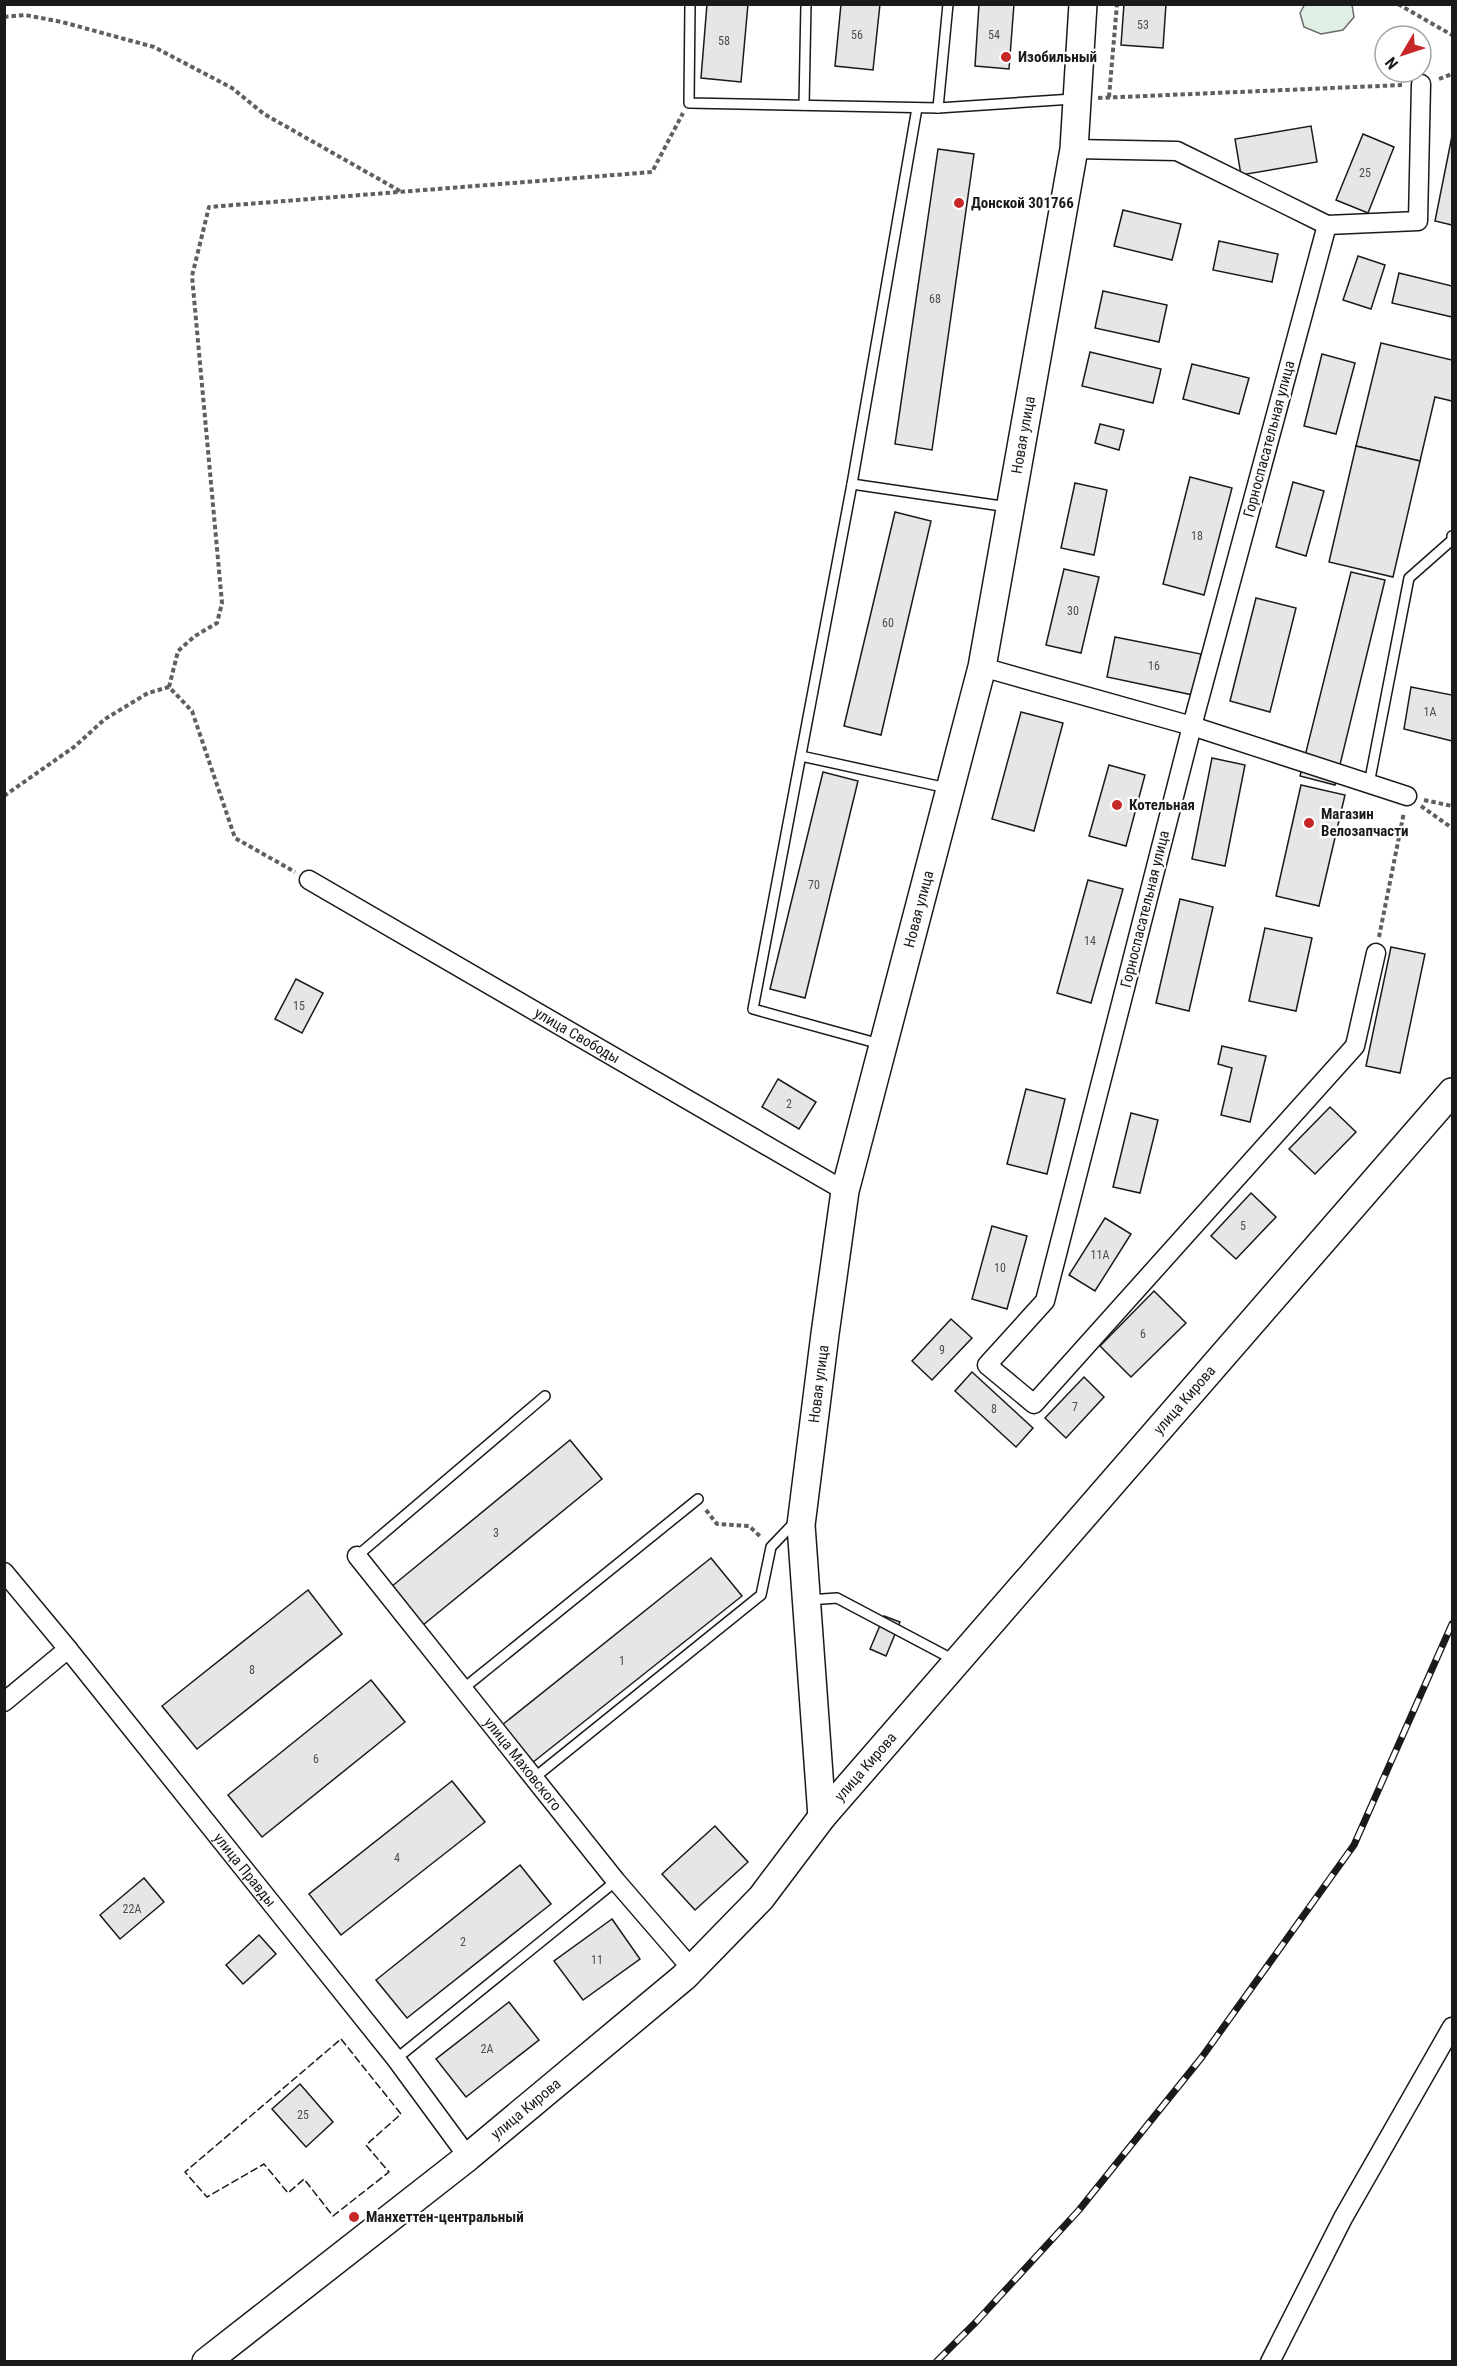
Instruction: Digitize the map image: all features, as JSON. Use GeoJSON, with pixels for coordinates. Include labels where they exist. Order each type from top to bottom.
{"type":"FeatureCollection","features":[{"type":"Feature","properties":{"kind":"main road","name":"Новая улица"},"geometry":{"type":"LineString","coordinates":[[822,1817],[801,1525],[845,1191],[952,789],[982,667],[1074,149],[1083,4]]}},
{"type":"Feature","properties":{"kind":"main road","name":"улица Кирова"},"geometry":{"type":"LineString","coordinates":[[206,2361],[468,2157],[692,1969],[761,1898],[822,1817],[1452,1092]]}},
{"type":"Feature","properties":{"kind":"street"},"geometry":{"type":"LineString","coordinates":[[1074,149],[1177,151],[1327,225],[1418,221],[1421,84]]}},
{"type":"Feature","properties":{"kind":"street","name":"Горноспасательная улица"},"geometry":{"type":"LineString","coordinates":[[1327,225],[1192,726],[1045,1300],[987,1365],[1034,1404],[1355,1046],[1376,953]]}},
{"type":"Feature","properties":{"kind":"street"},"geometry":{"type":"LineString","coordinates":[[982,667],[1192,726],[1407,796]]}},
{"type":"Feature","properties":{"kind":"street","name":"улица Свободы"},"geometry":{"type":"LineString","coordinates":[[309,880],[845,1191]]}},
{"type":"Feature","properties":{"kind":"street","name":"улица Маховского"},"geometry":{"type":"LineString","coordinates":[[357,1556],[616,1881],[692,1969]]}},
{"type":"Feature","properties":{"kind":"street","name":"улица Правды"},"geometry":{"type":"LineString","coordinates":[[4,1572],[396,2059],[468,2157]]}},
{"type":"Feature","properties":{"kind":"street"},"geometry":{"type":"LineString","coordinates":[[4,1702],[68,1649]]}},
{"type":"Feature","properties":{"kind":"street"},"geometry":{"type":"LineString","coordinates":[[1270,2361],[1343,2218],[1452,2027]]}},
{"type":"Feature","properties":{"kind":"lane"},"geometry":{"type":"LineString","coordinates":[[690,4],[689,103],[938,108],[1076,99]]}},
{"type":"Feature","properties":{"kind":"lane"},"geometry":{"type":"LineString","coordinates":[[804,105],[806,4]]}},
{"type":"Feature","properties":{"kind":"lane"},"geometry":{"type":"LineString","coordinates":[[938,108],[948,4]]}},
{"type":"Feature","properties":{"kind":"lane"},"geometry":{"type":"LineString","coordinates":[[884,1045],[753,1009],[852,484],[917,108]]}},
{"type":"Feature","properties":{"kind":"lane"},"geometry":{"type":"LineString","coordinates":[[852,484],[1010,508]]}},
{"type":"Feature","properties":{"kind":"lane"},"geometry":{"type":"LineString","coordinates":[[1369,784],[1409,578],[1452,540],[1452,536]]}},
{"type":"Feature","properties":{"kind":"lane"},"geometry":{"type":"LineString","coordinates":[[801,756],[952,789]]}},
{"type":"Feature","properties":{"kind":"lane"},"geometry":{"type":"LineString","coordinates":[[357,1556],[545,1396]]}},
{"type":"Feature","properties":{"kind":"lane"},"geometry":{"type":"LineString","coordinates":[[464,1688],[698,1499]]}},
{"type":"Feature","properties":{"kind":"lane"},"geometry":{"type":"LineString","coordinates":[[534,1778],[761,1594],[771,1546],[792,1524],[801,1525]]}},
{"type":"Feature","properties":{"kind":"lane"},"geometry":{"type":"LineString","coordinates":[[807,1600],[837,1598],[958,1662]]}},
{"type":"Feature","properties":{"kind":"lane"},"geometry":{"type":"LineString","coordinates":[[396,2059],[616,1881]]}},
{"type":"Feature","properties":{"kind":"path"},"geometry":{"type":"LineString","coordinates":[[1109,97],[1117,4]]}},
{"type":"Feature","properties":{"kind":"path"},"geometry":{"type":"LineString","coordinates":[[1398,4],[1452,35]]}},
{"type":"Feature","properties":{"kind":"path"},"geometry":{"type":"LineString","coordinates":[[4,17],[25,15],[62,22],[154,47],[232,88],[264,114],[400,192]]}},
{"type":"Feature","properties":{"kind":"path"},"geometry":{"type":"LineString","coordinates":[[1433,80],[1452,74]]}},
{"type":"Feature","properties":{"kind":"path"},"geometry":{"type":"LineString","coordinates":[[1076,99],[1421,84]]}},
{"type":"Feature","properties":{"kind":"path"},"geometry":{"type":"LineString","coordinates":[[169,687],[178,651],[195,636],[218,623],[222,603],[192,276],[209,207],[652,172],[689,103]]}},
{"type":"Feature","properties":{"kind":"path"},"geometry":{"type":"LineString","coordinates":[[4,796],[74,747],[105,719],[148,693],[169,687]]}},
{"type":"Feature","properties":{"kind":"path"},"geometry":{"type":"LineString","coordinates":[[169,687],[192,711],[235,838],[309,880]]}},
{"type":"Feature","properties":{"kind":"path"},"geometry":{"type":"LineString","coordinates":[[1407,796],[1452,806]]}},
{"type":"Feature","properties":{"kind":"path"},"geometry":{"type":"LineString","coordinates":[[1407,796],[1452,828]]}},
{"type":"Feature","properties":{"kind":"path"},"geometry":{"type":"LineString","coordinates":[[1376,953],[1407,796]]}},
{"type":"Feature","properties":{"kind":"path"},"geometry":{"type":"LineString","coordinates":[[698,1499],[717,1524],[749,1526],[771,1546]]}},
{"type":"Feature","properties":{"kind":"green space"},"geometry":{"type":"Polygon","coordinates":[[[1305,4],[1352,5],[1354,17],[1343,30],[1321,34],[1304,27],[1300,13],[1305,4]]]}},
{"type":"Feature","properties":{"kind":"building"},"geometry":{"type":"Polygon","coordinates":[[[707,4],[748,4],[741,82],[701,78],[707,4]]]}},
{"type":"Feature","properties":{"kind":"building"},"geometry":{"type":"Polygon","coordinates":[[[841,4],[880,4],[873,70],[835,66],[841,4]]]}},
{"type":"Feature","properties":{"kind":"building"},"geometry":{"type":"Polygon","coordinates":[[[979,4],[1014,4],[1009,69],[975,66],[979,4]]]}},
{"type":"Feature","properties":{"kind":"building"},"geometry":{"type":"Polygon","coordinates":[[[1124,4],[1166,4],[1163,48],[1121,45],[1124,4]]]}},
{"type":"Feature","properties":{"kind":"building"},"geometry":{"type":"Polygon","coordinates":[[[1311,126],[1317,162],[1241,175],[1235,139],[1311,126]]]}},
{"type":"Feature","properties":{"kind":"building"},"geometry":{"type":"Polygon","coordinates":[[[1363,134],[1394,147],[1368,213],[1336,200],[1363,134]]]}},
{"type":"Feature","properties":{"kind":"building"},"geometry":{"type":"Polygon","coordinates":[[[1452,136],[1452,225],[1435,221],[1452,136]]]}},
{"type":"Feature","properties":{"kind":"building"},"geometry":{"type":"Polygon","coordinates":[[[938,149],[974,154],[932,450],[895,444],[938,149]]]}},
{"type":"Feature","properties":{"kind":"building"},"geometry":{"type":"Polygon","coordinates":[[[1123,210],[1181,224],[1172,260],[1114,246],[1123,210]]]}},
{"type":"Feature","properties":{"kind":"building"},"geometry":{"type":"Polygon","coordinates":[[[1219,241],[1278,254],[1272,282],[1213,270],[1219,241]]]}},
{"type":"Feature","properties":{"kind":"building"},"geometry":{"type":"Polygon","coordinates":[[[1358,256],[1385,265],[1371,309],[1343,300],[1358,256]]]}},
{"type":"Feature","properties":{"kind":"building"},"geometry":{"type":"Polygon","coordinates":[[[1399,273],[1452,286],[1452,317],[1392,303],[1399,273]]]}},
{"type":"Feature","properties":{"kind":"building"},"geometry":{"type":"Polygon","coordinates":[[[1103,291],[1167,305],[1159,342],[1095,328],[1103,291]]]}},
{"type":"Feature","properties":{"kind":"building"},"geometry":{"type":"Polygon","coordinates":[[[1381,343],[1452,360],[1452,401],[1435,397],[1420,461],[1356,446],[1381,343]]]}},
{"type":"Feature","properties":{"kind":"building"},"geometry":{"type":"Polygon","coordinates":[[[1090,352],[1161,369],[1153,403],[1082,386],[1090,352]]]}},
{"type":"Feature","properties":{"kind":"building"},"geometry":{"type":"Polygon","coordinates":[[[1322,354],[1355,363],[1336,434],[1304,426],[1322,354]]]}},
{"type":"Feature","properties":{"kind":"building"},"geometry":{"type":"Polygon","coordinates":[[[1192,364],[1249,378],[1239,414],[1183,399],[1192,364]]]}},
{"type":"Feature","properties":{"kind":"building"},"geometry":{"type":"Polygon","coordinates":[[[1100,424],[1124,430],[1119,450],[1095,443],[1100,424]]]}},
{"type":"Feature","properties":{"kind":"building"},"geometry":{"type":"Polygon","coordinates":[[[1356,446],[1420,461],[1393,577],[1329,562],[1356,446]]]}},
{"type":"Feature","properties":{"kind":"building"},"geometry":{"type":"Polygon","coordinates":[[[1190,477],[1232,488],[1204,595],[1163,584],[1190,477]]]}},
{"type":"Feature","properties":{"kind":"building"},"geometry":{"type":"Polygon","coordinates":[[[1293,482],[1324,491],[1306,556],[1276,547],[1293,482]]]}},
{"type":"Feature","properties":{"kind":"building"},"geometry":{"type":"Polygon","coordinates":[[[1075,483],[1107,490],[1094,555],[1061,548],[1075,483]]]}},
{"type":"Feature","properties":{"kind":"building"},"geometry":{"type":"Polygon","coordinates":[[[895,512],[931,521],[881,735],[844,726],[895,512]]]}},
{"type":"Feature","properties":{"kind":"building"},"geometry":{"type":"Polygon","coordinates":[[[1064,569],[1099,577],[1081,653],[1046,645],[1064,569]]]}},
{"type":"Feature","properties":{"kind":"building"},"geometry":{"type":"Polygon","coordinates":[[[1351,572],[1385,580],[1335,785],[1300,776],[1351,572]]]}},
{"type":"Feature","properties":{"kind":"building"},"geometry":{"type":"Polygon","coordinates":[[[1256,598],[1296,608],[1270,712],[1230,701],[1256,598]]]}},
{"type":"Feature","properties":{"kind":"building"},"geometry":{"type":"Polygon","coordinates":[[[1115,637],[1201,654],[1193,695],[1107,677],[1115,637]]]}},
{"type":"Feature","properties":{"kind":"building"},"geometry":{"type":"Polygon","coordinates":[[[1411,687],[1452,695],[1452,741],[1404,729],[1411,687]]]}},
{"type":"Feature","properties":{"kind":"building"},"geometry":{"type":"Polygon","coordinates":[[[1021,712],[1063,723],[1034,831],[992,819],[1021,712]]]}},
{"type":"Feature","properties":{"kind":"building"},"geometry":{"type":"Polygon","coordinates":[[[1212,758],[1245,765],[1225,866],[1192,859],[1212,758]]]}},
{"type":"Feature","properties":{"kind":"building","name":"Котельная"},"geometry":{"type":"Polygon","coordinates":[[[1109,765],[1145,775],[1126,846],[1089,836],[1109,765]]]}},
{"type":"Feature","properties":{"kind":"building"},"geometry":{"type":"Polygon","coordinates":[[[823,772],[858,781],[805,998],[770,989],[823,772]]]}},
{"type":"Feature","properties":{"kind":"building"},"geometry":{"type":"Polygon","coordinates":[[[1301,785],[1345,795],[1319,906],[1276,896],[1301,785]]]}},
{"type":"Feature","properties":{"kind":"building"},"geometry":{"type":"Polygon","coordinates":[[[1088,880],[1123,889],[1091,1003],[1057,993],[1088,880]]]}},
{"type":"Feature","properties":{"kind":"building"},"geometry":{"type":"Polygon","coordinates":[[[1180,899],[1213,907],[1189,1011],[1156,1003],[1180,899]]]}},
{"type":"Feature","properties":{"kind":"building"},"geometry":{"type":"Polygon","coordinates":[[[1265,928],[1312,938],[1296,1011],[1249,1001],[1265,928]]]}},
{"type":"Feature","properties":{"kind":"building"},"geometry":{"type":"Polygon","coordinates":[[[1391,947],[1425,954],[1400,1073],[1366,1066],[1391,947]]]}},
{"type":"Feature","properties":{"kind":"building"},"geometry":{"type":"Polygon","coordinates":[[[296,979],[323,993],[302,1033],[275,1019],[296,979]]]}},
{"type":"Feature","properties":{"kind":"building"},"geometry":{"type":"Polygon","coordinates":[[[1222,1046],[1266,1056],[1250,1122],[1221,1115],[1232,1068],[1218,1064],[1222,1046]]]}},
{"type":"Feature","properties":{"kind":"building"},"geometry":{"type":"Polygon","coordinates":[[[778,1079],[816,1102],[799,1129],[762,1107],[778,1079]]]}},
{"type":"Feature","properties":{"kind":"building"},"geometry":{"type":"Polygon","coordinates":[[[1026,1089],[1065,1099],[1047,1174],[1007,1164],[1026,1089]]]}},
{"type":"Feature","properties":{"kind":"building"},"geometry":{"type":"Polygon","coordinates":[[[1330,1107],[1356,1132],[1315,1174],[1289,1149],[1330,1107]]]}},
{"type":"Feature","properties":{"kind":"building"},"geometry":{"type":"Polygon","coordinates":[[[1131,1113],[1158,1120],[1140,1193],[1113,1187],[1131,1113]]]}},
{"type":"Feature","properties":{"kind":"building"},"geometry":{"type":"Polygon","coordinates":[[[1251,1193],[1276,1217],[1236,1259],[1211,1236],[1251,1193]]]}},
{"type":"Feature","properties":{"kind":"building"},"geometry":{"type":"Polygon","coordinates":[[[1105,1218],[1131,1234],[1095,1291],[1069,1275],[1105,1218]]]}},
{"type":"Feature","properties":{"kind":"building"},"geometry":{"type":"Polygon","coordinates":[[[992,1226],[1027,1236],[1007,1309],[972,1299],[992,1226]]]}},
{"type":"Feature","properties":{"kind":"building"},"geometry":{"type":"Polygon","coordinates":[[[1154,1291],[1186,1323],[1131,1377],[1100,1346],[1154,1291]]]}},
{"type":"Feature","properties":{"kind":"building"},"geometry":{"type":"Polygon","coordinates":[[[951,1319],[972,1338],[932,1380],[912,1361],[951,1319]]]}},
{"type":"Feature","properties":{"kind":"building"},"geometry":{"type":"Polygon","coordinates":[[[972,1372],[1033,1428],[1016,1447],[955,1391],[972,1372]]]}},
{"type":"Feature","properties":{"kind":"building"},"geometry":{"type":"Polygon","coordinates":[[[1084,1377],[1104,1397],[1066,1438],[1045,1418],[1084,1377]]]}},
{"type":"Feature","properties":{"kind":"building"},"geometry":{"type":"Polygon","coordinates":[[[570,1440],[602,1479],[423,1625],[391,1587],[570,1440]]]}},
{"type":"Feature","properties":{"kind":"building"},"geometry":{"type":"Polygon","coordinates":[[[711,1558],[742,1596],[532,1763],[502,1725],[711,1558]]]}},
{"type":"Feature","properties":{"kind":"building"},"geometry":{"type":"Polygon","coordinates":[[[308,1590],[342,1634],[197,1749],[162,1706],[308,1590]]]}},
{"type":"Feature","properties":{"kind":"building"},"geometry":{"type":"Polygon","coordinates":[[[884,1616],[900,1622],[886,1656],[870,1649],[884,1616]]]}},
{"type":"Feature","properties":{"kind":"building"},"geometry":{"type":"Polygon","coordinates":[[[371,1680],[405,1722],[262,1837],[228,1795],[371,1680]]]}},
{"type":"Feature","properties":{"kind":"building"},"geometry":{"type":"Polygon","coordinates":[[[452,1781],[485,1822],[341,1935],[309,1894],[452,1781]]]}},
{"type":"Feature","properties":{"kind":"building"},"geometry":{"type":"Polygon","coordinates":[[[715,1826],[748,1862],[695,1910],[662,1874],[715,1826]]]}},
{"type":"Feature","properties":{"kind":"building"},"geometry":{"type":"Polygon","coordinates":[[[520,1865],[551,1904],[407,2018],[376,1980],[520,1865]]]}},
{"type":"Feature","properties":{"kind":"building"},"geometry":{"type":"Polygon","coordinates":[[[144,1878],[164,1902],[120,1939],[100,1915],[144,1878]]]}},
{"type":"Feature","properties":{"kind":"building"},"geometry":{"type":"Polygon","coordinates":[[[612,1919],[640,1959],[583,2000],[554,1961],[612,1919]]]}},
{"type":"Feature","properties":{"kind":"building"},"geometry":{"type":"Polygon","coordinates":[[[259,1935],[276,1954],[243,1984],[226,1965],[259,1935]]]}},
{"type":"Feature","properties":{"kind":"building"},"geometry":{"type":"Polygon","coordinates":[[[509,2002],[539,2040],[466,2097],[436,2059],[509,2002]]]}},
{"type":"Feature","properties":{"kind":"building"},"geometry":{"type":"Polygon","coordinates":[[[300,2084],[333,2122],[306,2147],[272,2109],[300,2084]]]}},
{"type":"Feature","properties":{"kind":"railway"},"geometry":{"type":"LineString","coordinates":[[936,2362],[1079,2210],[1202,2057],[1354,1845],[1452,1624]]}},
{"type":"Feature","properties":{"kind":"fence"},"geometry":{"type":"LineString","coordinates":[[341,2039],[401,2114],[366,2145],[389,2172],[333,2216],[304,2179],[288,2193],[264,2164],[207,2197],[185,2172],[341,2039]]}},
{"type":"Feature","properties":{"kind":"place","name":"Изобильный"},"geometry":{"type":"Point","coordinates":[1006,57]}},
{"type":"Feature","properties":{"kind":"place","name":"Донской 301766"},"geometry":{"type":"Point","coordinates":[959,203]}},
{"type":"Feature","properties":{"kind":"place","name":"Котельная"},"geometry":{"type":"Point","coordinates":[1117,805]}},
{"type":"Feature","properties":{"kind":"place","name":"Магазин Велозапчасти"},"geometry":{"type":"Point","coordinates":[1309,823]}},
{"type":"Feature","properties":{"kind":"place","name":"Манхеттен-центральный"},"geometry":{"type":"Point","coordinates":[354,2217]}}]}
